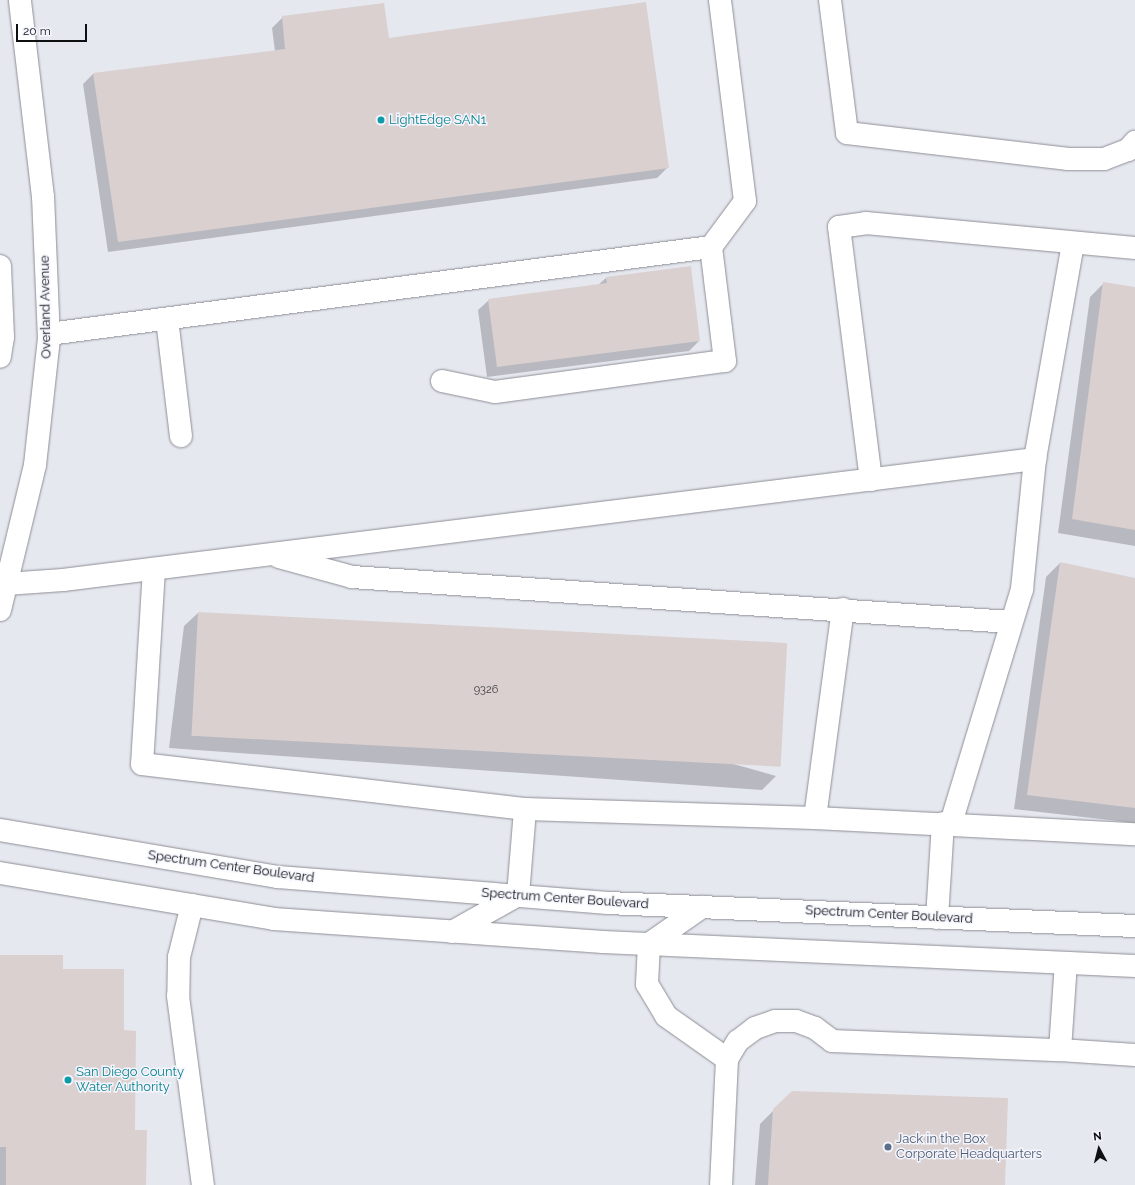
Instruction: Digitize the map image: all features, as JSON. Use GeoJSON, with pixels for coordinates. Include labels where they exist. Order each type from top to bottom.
{"type":"FeatureCollection","features":[{"type":"Feature","properties":{"kind":"street","name":"Overland Avenue"},"geometry":{"type":"LineString","coordinates":[[0,610],[35,465],[49,334],[43,197],[20,0]]}},
{"type":"Feature","properties":{"kind":"street"},"geometry":{"type":"LineString","coordinates":[[442,381],[495,392],[724,361],[711,247],[745,201],[720,0]]}},
{"type":"Feature","properties":{"kind":"street"},"geometry":{"type":"LineString","coordinates":[[830,0],[847,133],[1068,159],[1104,159],[1128,150],[1135,142]]}},
{"type":"Feature","properties":{"kind":"street"},"geometry":{"type":"LineString","coordinates":[[871,480],[839,228],[866,222],[1135,248]]}},
{"type":"Feature","properties":{"kind":"street"},"geometry":{"type":"LineString","coordinates":[[937,918],[947,823],[1022,589],[1034,459],[1073,243]]}},
{"type":"Feature","properties":{"kind":"street"},"geometry":{"type":"LineString","coordinates":[[49,334],[711,247]]}},
{"type":"Feature","properties":{"kind":"street"},"geometry":{"type":"LineString","coordinates":[[0,266],[3,337],[0,357]]}},
{"type":"Feature","properties":{"kind":"street"},"geometry":{"type":"LineString","coordinates":[[167,319],[181,436]]}},
{"type":"Feature","properties":{"kind":"street"},"geometry":{"type":"LineString","coordinates":[[6,584],[154,569],[1034,459]]}},
{"type":"Feature","properties":{"kind":"street"},"geometry":{"type":"LineString","coordinates":[[269,554],[352,577],[843,609],[1012,622]]}},
{"type":"Feature","properties":{"kind":"street"},"geometry":{"type":"LineString","coordinates":[[154,569],[142,764],[526,810],[947,823],[1135,834]]}},
{"type":"Feature","properties":{"kind":"street"},"geometry":{"type":"LineString","coordinates":[[815,818],[843,609]]}},
{"type":"Feature","properties":{"kind":"street"},"geometry":{"type":"LineString","coordinates":[[452,932],[518,896],[526,810]]}},
{"type":"Feature","properties":{"kind":"street","name":"Spectrum Center Boulevard"},"geometry":{"type":"LineString","coordinates":[[0,830],[278,877],[518,896],[702,907],[1135,926]]}},
{"type":"Feature","properties":{"kind":"street"},"geometry":{"type":"LineString","coordinates":[[0,873],[274,919],[649,944],[1135,966]]}},
{"type":"Feature","properties":{"kind":"street"},"geometry":{"type":"LineString","coordinates":[[192,905],[179,957],[178,996],[203,1185]]}},
{"type":"Feature","properties":{"kind":"street"},"geometry":{"type":"LineString","coordinates":[[649,944],[702,907]]}},
{"type":"Feature","properties":{"kind":"street"},"geometry":{"type":"LineString","coordinates":[[649,944],[647,984],[666,1016],[727,1059]]}},
{"type":"Feature","properties":{"kind":"street"},"geometry":{"type":"LineString","coordinates":[[1060,1050],[1066,963]]}},
{"type":"Feature","properties":{"kind":"street"},"geometry":{"type":"LineString","coordinates":[[721,1185],[727,1059],[738,1041],[755,1028],[775,1021],[796,1021],[816,1028],[832,1041],[1060,1050],[1135,1055]]}},
{"type":"Feature","properties":{"kind":"building","name":"LightEdge SAN1"},"geometry":{"type":"Polygon","coordinates":[[[646,2],[669,168],[118,242],[93,73],[285,49],[282,16],[384,3],[389,38],[646,2]]]}},
{"type":"Feature","properties":{"kind":"building"},"geometry":{"type":"Polygon","coordinates":[[[691,266],[700,341],[497,367],[488,299],[607,283],[606,277],[691,266]]]}},
{"type":"Feature","properties":{"kind":"building"},"geometry":{"type":"Polygon","coordinates":[[[1103,282],[1135,287],[1135,530],[1072,519],[1103,282]]]}},
{"type":"Feature","properties":{"kind":"building"},"geometry":{"type":"Polygon","coordinates":[[[1060,562],[1135,578],[1135,808],[1027,795],[1060,562]]]}},
{"type":"Feature","properties":{"kind":"building"},"geometry":{"type":"Polygon","coordinates":[[[198,612],[787,643],[781,767],[192,736],[198,612]]]}},
{"type":"Feature","properties":{"kind":"building","name":"San Diego County Water Authority"},"geometry":{"type":"Polygon","coordinates":[[[0,955],[63,955],[63,969],[124,969],[124,1030],[136,1031],[135,1130],[147,1130],[146,1185],[6,1185],[6,1147],[0,1147],[0,955]]]}},
{"type":"Feature","properties":{"kind":"building","name":"Jack in the Box Corporate Headquarters"},"geometry":{"type":"Polygon","coordinates":[[[792,1091],[1008,1098],[1005,1185],[768,1185],[773,1109],[792,1091]]]}},
{"type":"Feature","properties":{"kind":"place","name":"LightEdge SAN1"},"geometry":{"type":"Point","coordinates":[381,120]}},
{"type":"Feature","properties":{"kind":"place","name":"San Diego County Water Authority"},"geometry":{"type":"Point","coordinates":[68,1080]}},
{"type":"Feature","properties":{"kind":"place","name":"Jack in the Box Corporate Headquarters"},"geometry":{"type":"Point","coordinates":[888,1147]}}]}
